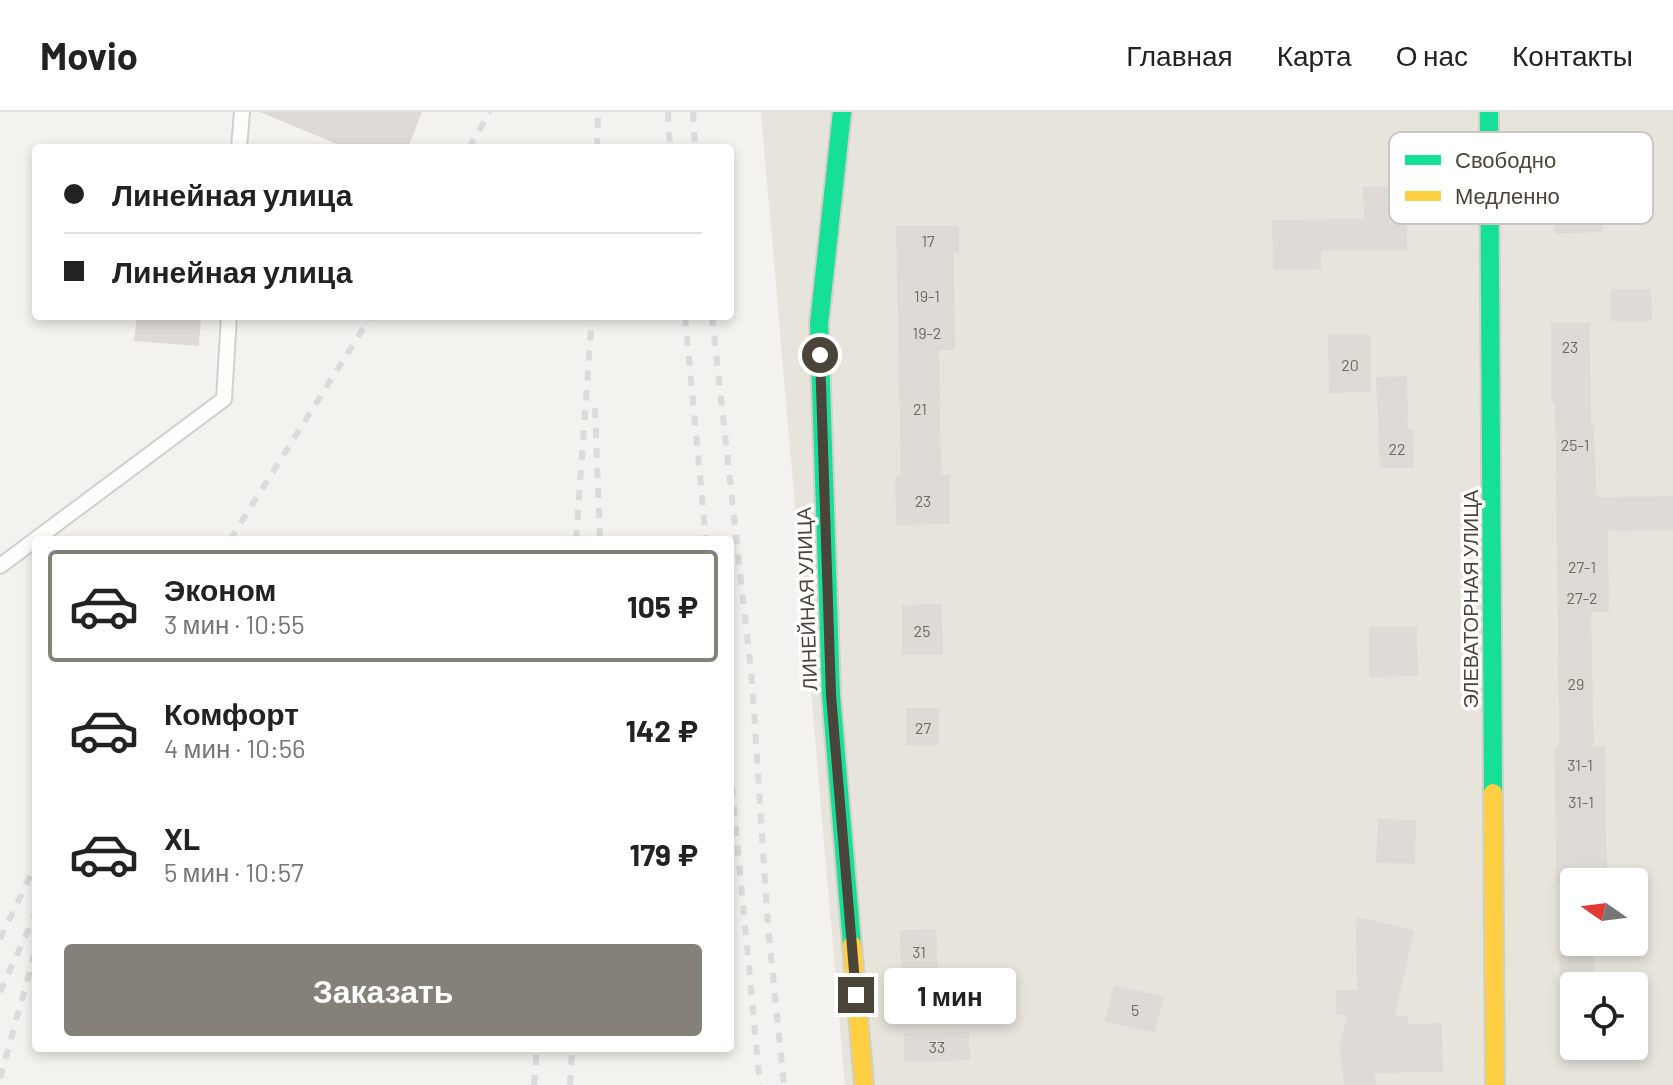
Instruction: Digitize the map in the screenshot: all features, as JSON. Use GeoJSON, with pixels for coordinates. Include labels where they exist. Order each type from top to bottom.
{"type":"FeatureCollection","features":[{"type":"Feature","properties":{"kind":"street","name":"ЛИНЕЙНАЯ УЛИЦА"},"geometry":{"type":"LineString","coordinates":[[842,112],[819,324],[831,695],[864,1085]]}},
{"type":"Feature","properties":{"kind":"street","name":"ЭЛЕВАТОРНАЯ УЛИЦА"},"geometry":{"type":"LineString","coordinates":[[1489,112],[1489,132]]}},
{"type":"Feature","properties":{"kind":"street","name":"ЭЛЕВАТОРНАЯ УЛИЦА"},"geometry":{"type":"LineString","coordinates":[[1490,224],[1495,1085]]}},
{"type":"Feature","properties":{"kind":"lane"},"geometry":{"type":"LineString","coordinates":[[239,144],[242,112]]}},
{"type":"Feature","properties":{"kind":"lane"},"geometry":{"type":"LineString","coordinates":[[40,536],[224,399],[229,320]]}},
{"type":"Feature","properties":{"kind":"lane"},"geometry":{"type":"LineString","coordinates":[[0,566],[32,542]]}},
{"type":"Feature","properties":{"kind":"shaded area"},"geometry":{"type":"Polygon","coordinates":[[[761,112],[1673,112],[1673,1085],[845,1085],[761,112]]]}},
{"type":"Feature","properties":{"kind":"building"},"geometry":{"type":"Polygon","coordinates":[[[260,112],[422,112],[410,144],[336,144],[260,112]]]}},
{"type":"Feature","properties":{"kind":"building"},"geometry":{"type":"Polygon","coordinates":[[[1363,187],[1389,187],[1389,224],[1407,224],[1407,251],[1321,251],[1321,269],[1273,270],[1272,220],[1364,219],[1363,187]]]}},
{"type":"Feature","properties":{"kind":"building"},"geometry":{"type":"Polygon","coordinates":[[[1555,224],[1603,224],[1603,232],[1555,234],[1555,224]]]}},
{"type":"Feature","properties":{"kind":"building"},"geometry":{"type":"Polygon","coordinates":[[[896,226],[959,226],[959,253],[954,253],[955,350],[939,350],[941,475],[950,475],[950,524],[896,525],[895,476],[901,476],[896,226]]]}},
{"type":"Feature","properties":{"kind":"building"},"geometry":{"type":"Polygon","coordinates":[[[1611,289],[1651,289],[1652,321],[1611,321],[1611,289]]]}},
{"type":"Feature","properties":{"kind":"building"},"geometry":{"type":"Polygon","coordinates":[[[137,320],[201,320],[199,346],[134,341],[137,320]]]}},
{"type":"Feature","properties":{"kind":"building"},"geometry":{"type":"Polygon","coordinates":[[[1551,323],[1590,323],[1591,425],[1594,425],[1596,497],[1673,496],[1673,530],[1608,531],[1609,612],[1591,612],[1594,746],[1605,746],[1607,868],[1560,868],[1560,882],[1556,882],[1555,747],[1559,747],[1555,402],[1551,402],[1551,323]]]}},
{"type":"Feature","properties":{"kind":"building"},"geometry":{"type":"Polygon","coordinates":[[[1328,335],[1371,335],[1371,392],[1329,393],[1328,335]]]}},
{"type":"Feature","properties":{"kind":"building"},"geometry":{"type":"Polygon","coordinates":[[[1407,376],[1408,429],[1413,429],[1414,468],[1380,468],[1376,377],[1407,376]]]}},
{"type":"Feature","properties":{"kind":"building"},"geometry":{"type":"Polygon","coordinates":[[[942,604],[943,655],[902,655],[902,605],[942,604]]]}},
{"type":"Feature","properties":{"kind":"building"},"geometry":{"type":"Polygon","coordinates":[[[1369,627],[1417,627],[1418,676],[1369,677],[1369,627]]]}},
{"type":"Feature","properties":{"kind":"building"},"geometry":{"type":"Polygon","coordinates":[[[906,708],[939,708],[939,745],[906,745],[906,708]]]}},
{"type":"Feature","properties":{"kind":"building"},"geometry":{"type":"Polygon","coordinates":[[[1378,819],[1416,820],[1415,864],[1376,863],[1378,819]]]}},
{"type":"Feature","properties":{"kind":"building"},"geometry":{"type":"Polygon","coordinates":[[[1356,917],[1414,930],[1395,1016],[1408,1016],[1408,1024],[1442,1023],[1443,1072],[1375,1073],[1376,1085],[1344,1085],[1339,1048],[1347,1015],[1336,1015],[1336,990],[1357,990],[1356,917]]]}},
{"type":"Feature","properties":{"kind":"building"},"geometry":{"type":"Polygon","coordinates":[[[936,929],[938,972],[901,973],[900,930],[936,929]]]}},
{"type":"Feature","properties":{"kind":"building"},"geometry":{"type":"Polygon","coordinates":[[[1559,955],[1594,956],[1595,972],[1560,972],[1560,986],[1559,955]]]}},
{"type":"Feature","properties":{"kind":"building"},"geometry":{"type":"Polygon","coordinates":[[[1114,985],[1164,997],[1155,1033],[1105,1021],[1114,985]]]}},
{"type":"Feature","properties":{"kind":"building"},"geometry":{"type":"Polygon","coordinates":[[[969,1032],[970,1060],[904,1062],[904,1033],[969,1032]]]}},
{"type":"Feature","properties":{"kind":"railway"},"geometry":{"type":"LineString","coordinates":[[471,144],[490,112]]}},
{"type":"Feature","properties":{"kind":"railway"},"geometry":{"type":"LineString","coordinates":[[597,144],[598,112]]}},
{"type":"Feature","properties":{"kind":"railway"},"geometry":{"type":"LineString","coordinates":[[668,112],[670,144]]}},
{"type":"Feature","properties":{"kind":"railway"},"geometry":{"type":"LineString","coordinates":[[693,112],[695,144]]}},
{"type":"Feature","properties":{"kind":"railway"},"geometry":{"type":"LineString","coordinates":[[233,536],[368,320]]}},
{"type":"Feature","properties":{"kind":"railway"},"geometry":{"type":"LineString","coordinates":[[576,536],[592,320]]}},
{"type":"Feature","properties":{"kind":"railway"},"geometry":{"type":"LineString","coordinates":[[685,320],[706,536]]}},
{"type":"Feature","properties":{"kind":"railway"},"geometry":{"type":"LineString","coordinates":[[712,320],[752,681],[768,927],[784,1085]]}},
{"type":"Feature","properties":{"kind":"railway"},"geometry":{"type":"LineString","coordinates":[[595,408],[600,536]]}},
{"type":"Feature","properties":{"kind":"railway"},"geometry":{"type":"LineString","coordinates":[[734,809],[760,1085]]}},
{"type":"Feature","properties":{"kind":"railway"},"geometry":{"type":"LineString","coordinates":[[0,939],[32,872]]}},
{"type":"Feature","properties":{"kind":"railway"},"geometry":{"type":"LineString","coordinates":[[0,992],[32,922]]}},
{"type":"Feature","properties":{"kind":"railway"},"geometry":{"type":"LineString","coordinates":[[0,1078],[32,963]]}},
{"type":"Feature","properties":{"kind":"railway"},"geometry":{"type":"LineString","coordinates":[[534,1085],[537,1052]]}},
{"type":"Feature","properties":{"kind":"railway"},"geometry":{"type":"LineString","coordinates":[[570,1085],[572,1052]]}},
{"type":"Feature","properties":{"kind":"traffic: fast"},"geometry":{"type":"LineString","coordinates":[[842,112],[819,324],[831,695],[852,945]]}},
{"type":"Feature","properties":{"kind":"traffic: fast"},"geometry":{"type":"LineString","coordinates":[[1489,112],[1489,132]]}},
{"type":"Feature","properties":{"kind":"traffic: fast"},"geometry":{"type":"LineString","coordinates":[[1490,224],[1493,793]]}},
{"type":"Feature","properties":{"kind":"traffic: slow"},"geometry":{"type":"LineString","coordinates":[[1493,793],[1495,1085]]}},
{"type":"Feature","properties":{"kind":"traffic: slow"},"geometry":{"type":"LineString","coordinates":[[852,945],[864,1085]]}},
{"type":"Feature","properties":{"kind":"route"},"geometry":{"type":"LineString","coordinates":[[820,355],[831,695],[856,995]]}}]}
